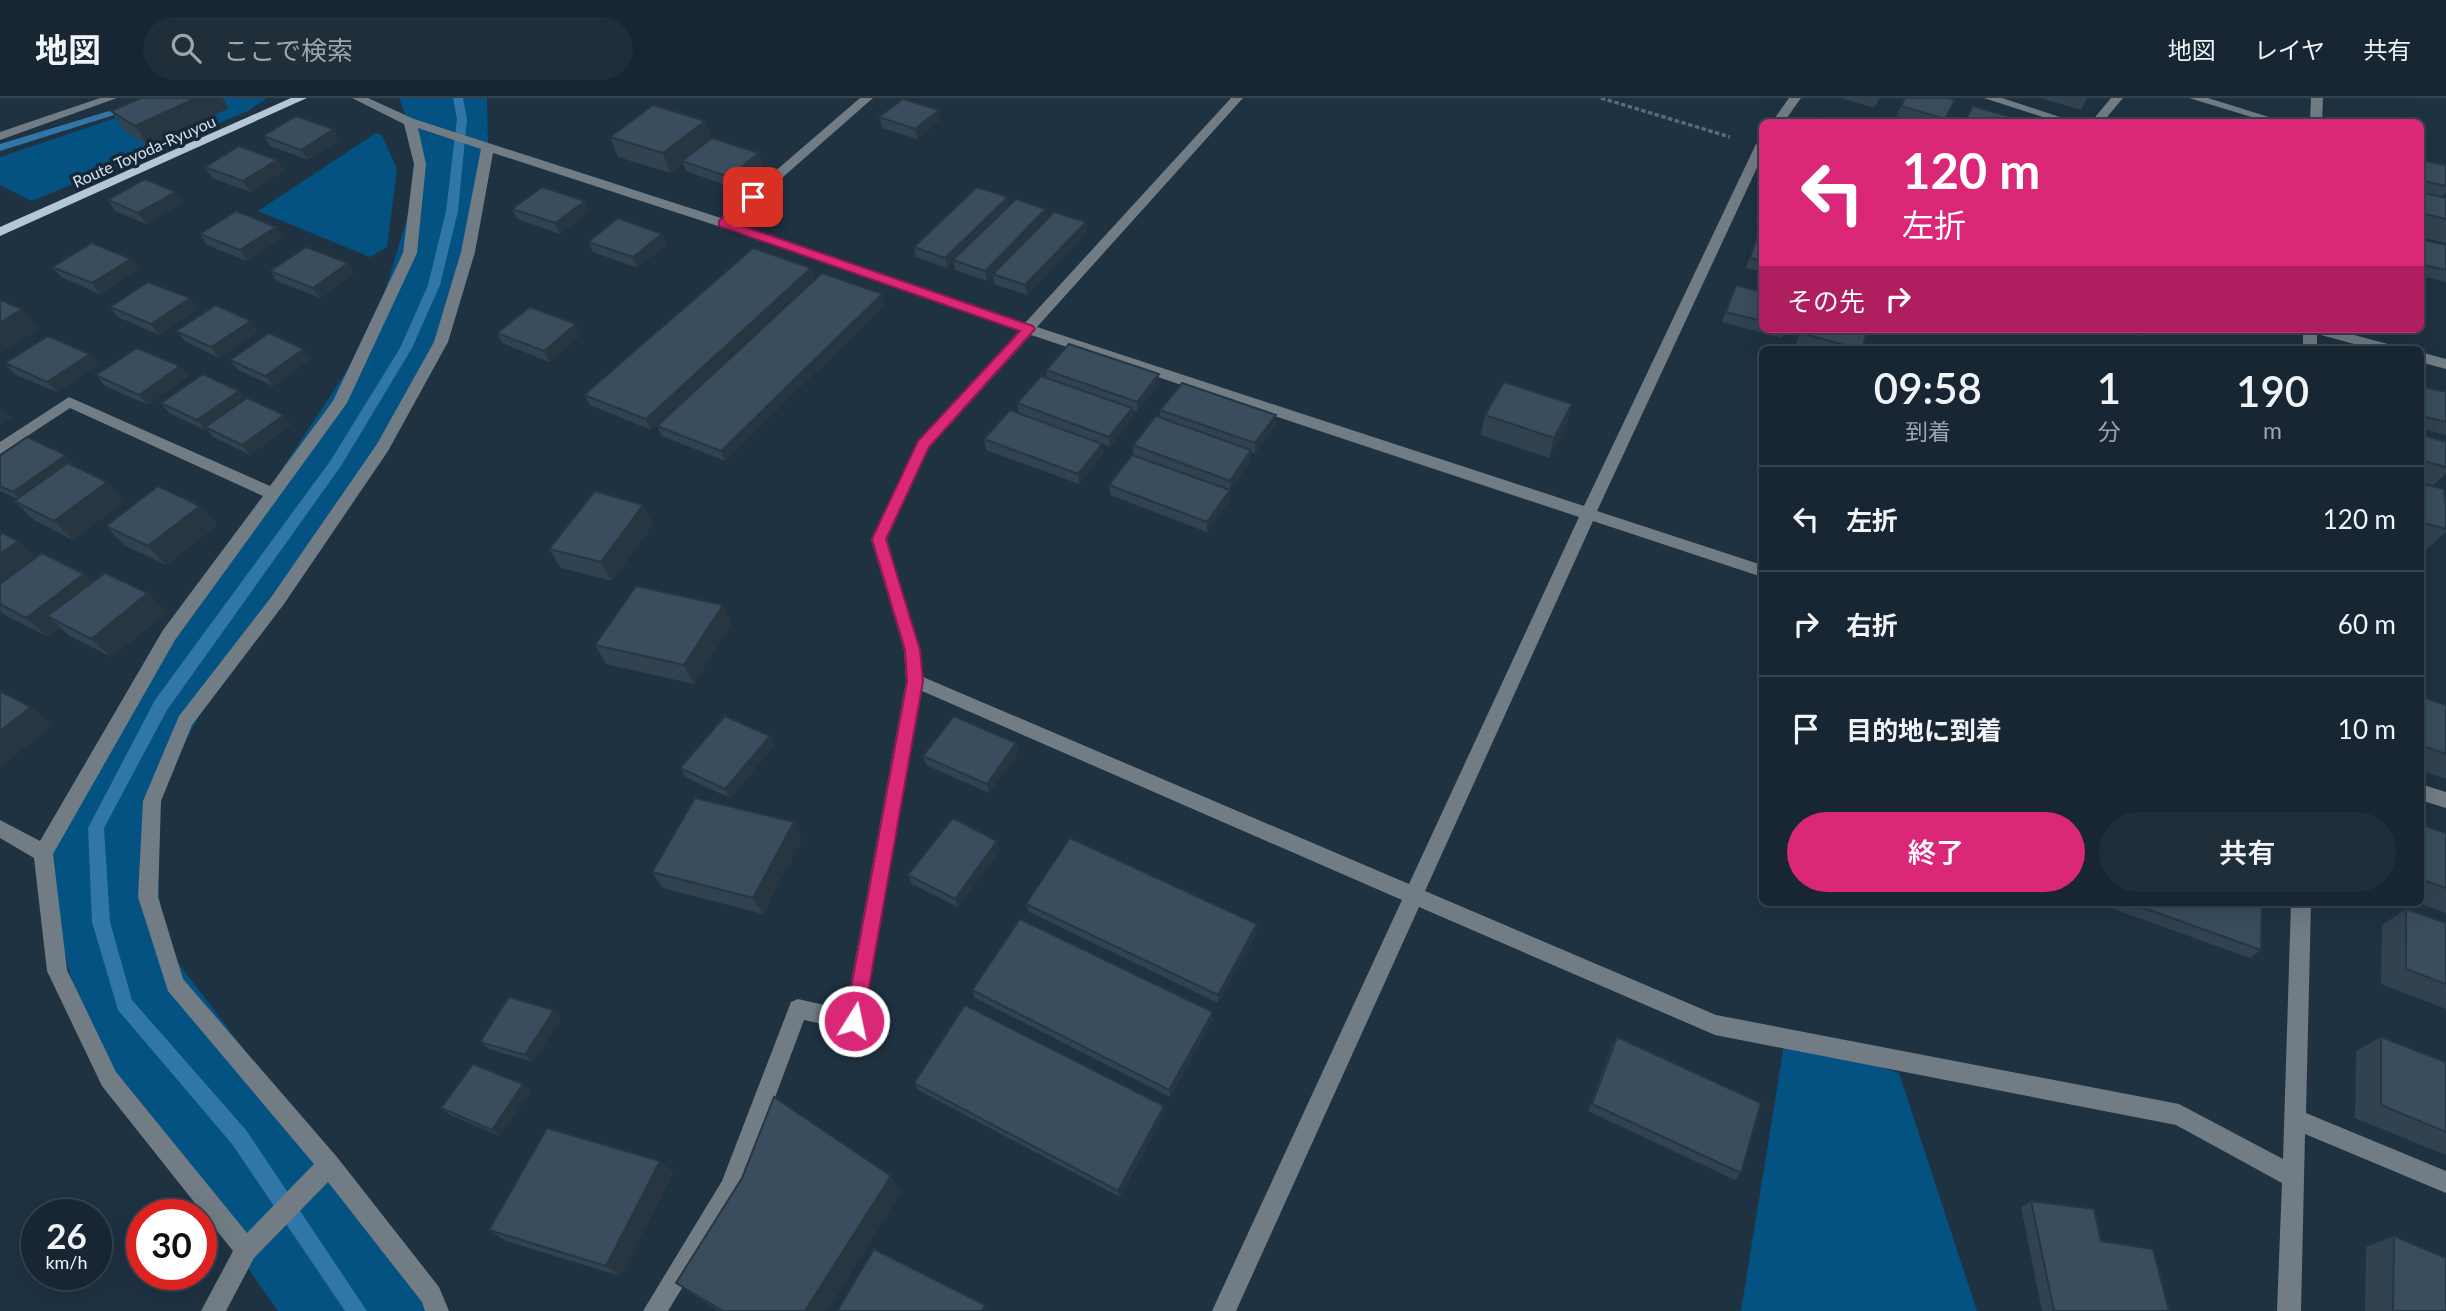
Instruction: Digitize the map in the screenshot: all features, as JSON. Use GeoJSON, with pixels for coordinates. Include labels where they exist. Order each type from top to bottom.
{"type":"FeatureCollection","features":[{"type":"Feature","properties":{"kind":"main road","name":"Route Toyoda-Ryuyou"},"geometry":{"type":"LineString","coordinates":[[0,232],[301,98]]}},
{"type":"Feature","properties":{"kind":"street"},"geometry":{"type":"LineString","coordinates":[[0,136],[111,98]]}},
{"type":"Feature","properties":{"kind":"street"},"geometry":{"type":"LineString","coordinates":[[358,98],[410,122],[723,223],[1028,329],[1759,570]]}},
{"type":"Feature","properties":{"kind":"street"},"geometry":{"type":"LineString","coordinates":[[723,223],[867,98]]}},
{"type":"Feature","properties":{"kind":"street"},"geometry":{"type":"LineString","coordinates":[[655,1311],[730,1188],[798,1009],[854,1021],[915,681],[912,650],[879,539],[923,445],[1237,98]]}},
{"type":"Feature","properties":{"kind":"street"},"geometry":{"type":"LineString","coordinates":[[1779,119],[1795,98]]}},
{"type":"Feature","properties":{"kind":"street"},"geometry":{"type":"LineString","coordinates":[[1990,98],[2059,119]]}},
{"type":"Feature","properties":{"kind":"street"},"geometry":{"type":"LineString","coordinates":[[2100,119],[2117,98]]}},
{"type":"Feature","properties":{"kind":"street"},"geometry":{"type":"LineString","coordinates":[[2195,98],[2268,119]]}},
{"type":"Feature","properties":{"kind":"street"},"geometry":{"type":"LineString","coordinates":[[2316,119],[2317,98]]}},
{"type":"Feature","properties":{"kind":"street"},"geometry":{"type":"LineString","coordinates":[[246,1250],[109,1079],[57,971],[43,853],[169,635],[340,403],[410,253],[420,164],[410,122]]}},
{"type":"Feature","properties":{"kind":"street"},"geometry":{"type":"LineString","coordinates":[[437,1311],[431,1295],[329,1165],[175,984],[148,897],[152,801],[185,721],[278,600],[383,447],[441,342],[468,252],[488,147]]}},
{"type":"Feature","properties":{"kind":"street"},"geometry":{"type":"LineString","coordinates":[[1224,1311],[1589,512],[1759,152]]}},
{"type":"Feature","properties":{"kind":"street"},"geometry":{"type":"LineString","coordinates":[[2328,333],[2379,346]]}},
{"type":"Feature","properties":{"kind":"street"},"geometry":{"type":"LineString","coordinates":[[2424,358],[2446,364]]}},
{"type":"Feature","properties":{"kind":"street"},"geometry":{"type":"LineString","coordinates":[[0,449],[69,402],[274,494]]}},
{"type":"Feature","properties":{"kind":"street"},"geometry":{"type":"LineString","coordinates":[[915,681],[1715,1025],[2179,1115],[2293,1177]]}},
{"type":"Feature","properties":{"kind":"street"},"geometry":{"type":"LineString","coordinates":[[2424,793],[2446,800]]}},
{"type":"Feature","properties":{"kind":"street"},"geometry":{"type":"LineString","coordinates":[[0,828],[43,853]]}},
{"type":"Feature","properties":{"kind":"street"},"geometry":{"type":"LineString","coordinates":[[2289,1311],[2301,906]]}},
{"type":"Feature","properties":{"kind":"street"},"geometry":{"type":"LineString","coordinates":[[2295,1119],[2446,1182]]}},
{"type":"Feature","properties":{"kind":"street"},"geometry":{"type":"LineString","coordinates":[[214,1311],[246,1250],[329,1165]]}},
{"type":"Feature","properties":{"kind":"path"},"geometry":{"type":"LineString","coordinates":[[1601,98],[1759,145]]}},
{"type":"Feature","properties":{"kind":"shaded area"},"geometry":{"type":"Polygon","coordinates":[[[175,98],[267,98],[248,111],[32,201],[0,185],[0,157],[175,98]]]}},
{"type":"Feature","properties":{"kind":"shaded area"},"geometry":{"type":"Polygon","coordinates":[[[399,98],[487,98],[488,147],[446,323],[405,408],[227,666],[152,801],[163,943],[431,1295],[435,1311],[278,1311],[217,1224],[217,1199],[200,1199],[92,1045],[49,905],[43,853],[145,677],[373,331],[418,182],[412,132],[399,98]]]}},
{"type":"Feature","properties":{"kind":"shaded area"},"geometry":{"type":"Polygon","coordinates":[[[376,133],[382,135],[397,169],[387,247],[370,257],[258,211],[376,133]]]}},
{"type":"Feature","properties":{"kind":"shaded area"},"geometry":{"type":"Polygon","coordinates":[[[1785,1039],[1899,1073],[1977,1311],[1741,1311],[1785,1039]]]}},
{"type":"Feature","properties":{"kind":"building"},"geometry":{"type":"Polygon","coordinates":[[[141,98],[196,98],[135,126],[111,111],[141,98]]]}},
{"type":"Feature","properties":{"kind":"building"},"geometry":{"type":"Polygon","coordinates":[[[1905,98],[1955,100],[1945,119],[1901,106],[1905,98]]]}},
{"type":"Feature","properties":{"kind":"building"},"geometry":{"type":"Polygon","coordinates":[[[903,99],[939,110],[915,129],[879,117],[903,99]]]}},
{"type":"Feature","properties":{"kind":"building"},"geometry":{"type":"Polygon","coordinates":[[[653,105],[705,121],[663,153],[610,137],[653,105]]]}},
{"type":"Feature","properties":{"kind":"building"},"geometry":{"type":"Polygon","coordinates":[[[1973,106],[2018,119],[1966,119],[1973,106]]]}},
{"type":"Feature","properties":{"kind":"building"},"geometry":{"type":"Polygon","coordinates":[[[296,116],[334,129],[301,150],[263,136],[296,116]]]}},
{"type":"Feature","properties":{"kind":"building"},"geometry":{"type":"Polygon","coordinates":[[[712,138],[759,153],[729,177],[682,161],[712,138]]]}},
{"type":"Feature","properties":{"kind":"building"},"geometry":{"type":"Polygon","coordinates":[[[239,146],[277,160],[243,181],[205,167],[239,146]]]}},
{"type":"Feature","properties":{"kind":"building"},"geometry":{"type":"Polygon","coordinates":[[[2424,161],[2446,165],[2446,186],[2424,181],[2424,161]]]}},
{"type":"Feature","properties":{"kind":"building"},"geometry":{"type":"Polygon","coordinates":[[[145,179],[176,192],[138,213],[108,200],[145,179]]]}},
{"type":"Feature","properties":{"kind":"building"},"geometry":{"type":"Polygon","coordinates":[[[542,187],[585,201],[555,223],[512,209],[542,187]]]}},
{"type":"Feature","properties":{"kind":"building"},"geometry":{"type":"Polygon","coordinates":[[[977,187],[1008,197],[945,258],[914,247],[977,187]]]}},
{"type":"Feature","properties":{"kind":"building"},"geometry":{"type":"Polygon","coordinates":[[[2424,193],[2446,198],[2446,219],[2424,214],[2424,193]]]}},
{"type":"Feature","properties":{"kind":"building"},"geometry":{"type":"Polygon","coordinates":[[[1016,199],[1046,209],[985,271],[953,260],[1016,199]]]}},
{"type":"Feature","properties":{"kind":"building"},"geometry":{"type":"Polygon","coordinates":[[[236,211],[276,227],[240,250],[200,234],[236,211]]]}},
{"type":"Feature","properties":{"kind":"building"},"geometry":{"type":"Polygon","coordinates":[[[1054,212],[1086,222],[1025,285],[993,274],[1054,212]]]}},
{"type":"Feature","properties":{"kind":"building"},"geometry":{"type":"Polygon","coordinates":[[[618,218],[662,234],[633,257],[588,242],[618,218]]]}},
{"type":"Feature","properties":{"kind":"building"},"geometry":{"type":"Polygon","coordinates":[[[1758,233],[1759,233],[1759,260],[1750,258],[1758,233]]]}},
{"type":"Feature","properties":{"kind":"building"},"geometry":{"type":"Polygon","coordinates":[[[2424,240],[2446,245],[2446,270],[2424,265],[2424,240]]]}},
{"type":"Feature","properties":{"kind":"building"},"geometry":{"type":"Polygon","coordinates":[[[92,243],[131,259],[92,283],[52,267],[92,243]]]}},
{"type":"Feature","properties":{"kind":"building"},"geometry":{"type":"Polygon","coordinates":[[[306,247],[348,263],[313,288],[270,271],[306,247]]]}},
{"type":"Feature","properties":{"kind":"building"},"geometry":{"type":"Polygon","coordinates":[[[753,248],[811,268],[646,419],[584,395],[753,248]]]}},
{"type":"Feature","properties":{"kind":"building"},"geometry":{"type":"Polygon","coordinates":[[[822,273],[882,294],[721,451],[657,426],[822,273]]]}},
{"type":"Feature","properties":{"kind":"building"},"geometry":{"type":"Polygon","coordinates":[[[148,282],[190,298],[151,324],[110,307],[148,282]]]}},
{"type":"Feature","properties":{"kind":"building"},"geometry":{"type":"Polygon","coordinates":[[[1736,285],[1759,291],[1759,320],[1726,312],[1736,285]]]}},
{"type":"Feature","properties":{"kind":"building"},"geometry":{"type":"Polygon","coordinates":[[[0,300],[22,309],[0,323],[0,300]]]}},
{"type":"Feature","properties":{"kind":"building"},"geometry":{"type":"Polygon","coordinates":[[[216,305],[251,321],[211,347],[176,331],[216,305]]]}},
{"type":"Feature","properties":{"kind":"building"},"geometry":{"type":"Polygon","coordinates":[[[530,307],[576,324],[544,351],[497,333],[530,307]]]}},
{"type":"Feature","properties":{"kind":"building"},"geometry":{"type":"Polygon","coordinates":[[[269,333],[304,349],[265,376],[230,360],[269,333]]]}},
{"type":"Feature","properties":{"kind":"building"},"geometry":{"type":"Polygon","coordinates":[[[1801,333],[1867,333],[1863,346],[1848,346],[1801,333]]]}},
{"type":"Feature","properties":{"kind":"building"},"geometry":{"type":"Polygon","coordinates":[[[48,336],[90,354],[47,382],[5,363],[48,336]]]}},
{"type":"Feature","properties":{"kind":"building"},"geometry":{"type":"Polygon","coordinates":[[[1069,344],[1159,374],[1137,402],[1046,370],[1069,344]]]}},
{"type":"Feature","properties":{"kind":"building"},"geometry":{"type":"Polygon","coordinates":[[[137,348],[180,366],[139,395],[96,375],[137,348]]]}},
{"type":"Feature","properties":{"kind":"building"},"geometry":{"type":"Polygon","coordinates":[[[203,374],[239,391],[197,420],[161,403],[203,374]]]}},
{"type":"Feature","properties":{"kind":"building"},"geometry":{"type":"Polygon","coordinates":[[[1041,376],[1132,408],[1109,437],[1017,403],[1041,376]]]}},
{"type":"Feature","properties":{"kind":"building"},"geometry":{"type":"Polygon","coordinates":[[[1504,382],[1572,404],[1554,438],[1485,415],[1504,382]]]}},
{"type":"Feature","properties":{"kind":"building"},"geometry":{"type":"Polygon","coordinates":[[[1182,383],[1276,415],[1255,443],[1160,410],[1182,383]]]}},
{"type":"Feature","properties":{"kind":"building"},"geometry":{"type":"Polygon","coordinates":[[[2424,387],[2446,392],[2446,422],[2424,416],[2424,387]]]}},
{"type":"Feature","properties":{"kind":"building"},"geometry":{"type":"Polygon","coordinates":[[[247,398],[284,415],[242,445],[205,427],[247,398]]]}},
{"type":"Feature","properties":{"kind":"building"},"geometry":{"type":"Polygon","coordinates":[[[1010,410],[1102,444],[1078,474],[984,439],[1010,410]]]}},
{"type":"Feature","properties":{"kind":"building"},"geometry":{"type":"Polygon","coordinates":[[[1156,416],[1251,450],[1230,481],[1133,445],[1156,416]]]}},
{"type":"Feature","properties":{"kind":"building"},"geometry":{"type":"Polygon","coordinates":[[[2424,435],[2446,442],[2446,467],[2424,461],[2424,435]]]}},
{"type":"Feature","properties":{"kind":"building"},"geometry":{"type":"Polygon","coordinates":[[[27,437],[66,455],[13,492],[0,486],[0,456],[27,437]]]}},
{"type":"Feature","properties":{"kind":"building"},"geometry":{"type":"Polygon","coordinates":[[[1132,455],[1230,490],[1207,522],[1109,485],[1132,455]]]}},
{"type":"Feature","properties":{"kind":"building"},"geometry":{"type":"Polygon","coordinates":[[[68,463],[107,482],[54,521],[14,501],[68,463]]]}},
{"type":"Feature","properties":{"kind":"building"},"geometry":{"type":"Polygon","coordinates":[[[2424,484],[2444,489],[2446,529],[2424,523],[2424,484]]]}},
{"type":"Feature","properties":{"kind":"building"},"geometry":{"type":"Polygon","coordinates":[[[158,486],[200,506],[148,546],[106,526],[158,486]]]}},
{"type":"Feature","properties":{"kind":"building"},"geometry":{"type":"Polygon","coordinates":[[[595,491],[643,505],[601,562],[549,549],[595,491]]]}},
{"type":"Feature","properties":{"kind":"building"},"geometry":{"type":"Polygon","coordinates":[[[0,532],[18,541],[0,554],[0,532]]]}},
{"type":"Feature","properties":{"kind":"building"},"geometry":{"type":"Polygon","coordinates":[[[42,553],[84,574],[26,618],[0,604],[0,584],[42,553]]]}},
{"type":"Feature","properties":{"kind":"building"},"geometry":{"type":"Polygon","coordinates":[[[105,573],[148,593],[91,639],[47,616],[105,573]]]}},
{"type":"Feature","properties":{"kind":"building"},"geometry":{"type":"Polygon","coordinates":[[[636,586],[723,605],[684,665],[595,645],[636,586]]]}},
{"type":"Feature","properties":{"kind":"building"},"geometry":{"type":"Polygon","coordinates":[[[0,691],[31,707],[0,731],[0,691]]]}},
{"type":"Feature","properties":{"kind":"building"},"geometry":{"type":"Polygon","coordinates":[[[2424,697],[2446,705],[2446,754],[2424,746],[2424,697]]]}},
{"type":"Feature","properties":{"kind":"building"},"geometry":{"type":"Polygon","coordinates":[[[725,716],[770,736],[725,789],[680,768],[725,716]]]}},
{"type":"Feature","properties":{"kind":"building"},"geometry":{"type":"Polygon","coordinates":[[[954,716],[1016,743],[987,784],[923,756],[954,716]]]}},
{"type":"Feature","properties":{"kind":"building"},"geometry":{"type":"Polygon","coordinates":[[[695,798],[794,822],[753,898],[652,872],[695,798]]]}},
{"type":"Feature","properties":{"kind":"building"},"geometry":{"type":"Polygon","coordinates":[[[953,818],[997,841],[955,899],[908,875],[953,818]]]}},
{"type":"Feature","properties":{"kind":"building"},"geometry":{"type":"Polygon","coordinates":[[[2424,825],[2446,833],[2446,888],[2424,880],[2424,825]]]}},
{"type":"Feature","properties":{"kind":"building"},"geometry":{"type":"Polygon","coordinates":[[[1070,838],[1257,924],[1218,995],[1026,904],[1070,838]]]}},
{"type":"Feature","properties":{"kind":"building"},"geometry":{"type":"Polygon","coordinates":[[[2138,906],[2262,906],[2261,950],[2138,906]]]}},
{"type":"Feature","properties":{"kind":"building"},"geometry":{"type":"Polygon","coordinates":[[[2406,909],[2446,923],[2446,984],[2406,969],[2406,909]]]}},
{"type":"Feature","properties":{"kind":"building"},"geometry":{"type":"Polygon","coordinates":[[[1020,919],[1213,1012],[1169,1090],[972,990],[1020,919]]]}},
{"type":"Feature","properties":{"kind":"building"},"geometry":{"type":"Polygon","coordinates":[[[509,997],[554,1010],[525,1055],[480,1042],[509,997]]]}},
{"type":"Feature","properties":{"kind":"building"},"geometry":{"type":"Polygon","coordinates":[[[965,1005],[1164,1106],[1118,1191],[914,1083],[965,1005]]]}},
{"type":"Feature","properties":{"kind":"building"},"geometry":{"type":"Polygon","coordinates":[[[1617,1037],[1761,1103],[1741,1173],[1592,1104],[1617,1037]]]}},
{"type":"Feature","properties":{"kind":"building"},"geometry":{"type":"Polygon","coordinates":[[[2381,1037],[2446,1062],[2446,1132],[2381,1105],[2381,1037]]]}},
{"type":"Feature","properties":{"kind":"building"},"geometry":{"type":"Polygon","coordinates":[[[473,1064],[523,1084],[492,1130],[441,1108],[473,1064]]]}},
{"type":"Feature","properties":{"kind":"building"},"geometry":{"type":"Polygon","coordinates":[[[774,1097],[891,1176],[805,1311],[723,1311],[676,1283],[742,1178],[774,1097]]]}},
{"type":"Feature","properties":{"kind":"building"},"geometry":{"type":"Polygon","coordinates":[[[547,1128],[660,1161],[606,1266],[489,1230],[547,1128]]]}},
{"type":"Feature","properties":{"kind":"building"},"geometry":{"type":"Polygon","coordinates":[[[2031,1201],[2094,1209],[2101,1241],[2153,1249],[2169,1311],[2054,1311],[2031,1201]]]}},
{"type":"Feature","properties":{"kind":"building"},"geometry":{"type":"Polygon","coordinates":[[[2394,1236],[2446,1258],[2446,1311],[2393,1311],[2394,1236]]]}},
{"type":"Feature","properties":{"kind":"building"},"geometry":{"type":"Polygon","coordinates":[[[874,1249],[985,1305],[982,1311],[837,1311],[874,1249]]]}},
{"type":"Feature","properties":{"kind":"waterway"},"geometry":{"type":"LineString","coordinates":[[0,148],[163,98]]}},
{"type":"Feature","properties":{"kind":"waterway"},"geometry":{"type":"LineString","coordinates":[[357,1311],[239,1137],[124,1004],[101,922],[96,828],[161,705],[336,463],[406,348],[434,285],[452,211],[462,119],[458,98]]}},
{"type":"Feature","properties":{"kind":"route"},"geometry":{"type":"LineString","coordinates":[[753,197],[723,223],[1028,329],[923,445],[879,539],[912,650],[915,681],[854,1021]]}}]}
